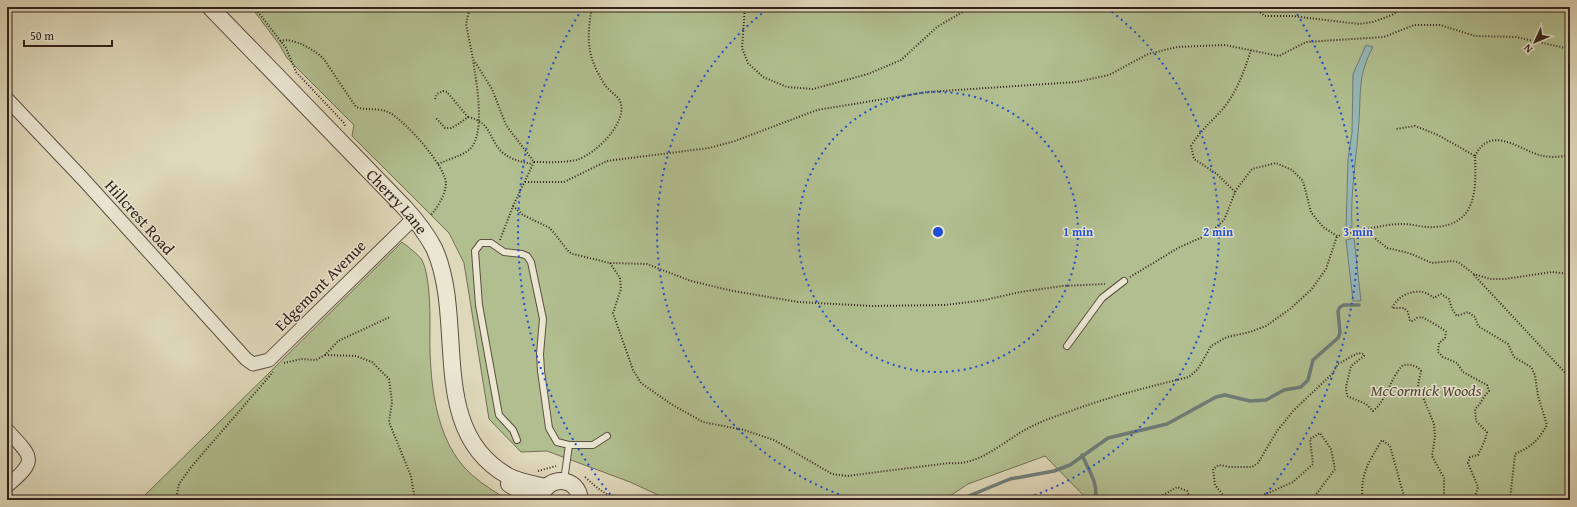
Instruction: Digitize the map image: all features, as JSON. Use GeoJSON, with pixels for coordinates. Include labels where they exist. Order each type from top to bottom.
{"type":"FeatureCollection","features":[{"type":"Feature","properties":{"kind":"street","name":"Cherry Lane"},"geometry":{"type":"LineString","coordinates":[[210,7],[414,218],[425,232],[434,249],[441,271],[447,307],[457,401],[475,446],[486,467],[495,475],[536,500]]}},
{"type":"Feature","properties":{"kind":"street","name":"Hillcrest Road"},"geometry":{"type":"LineString","coordinates":[[7,99],[83,179],[246,359]]}},
{"type":"Feature","properties":{"kind":"street","name":"Edgemont Avenue"},"geometry":{"type":"LineString","coordinates":[[246,359],[254,364],[269,360],[414,218]]}},
{"type":"Feature","properties":{"kind":"street"},"geometry":{"type":"LineString","coordinates":[[7,430],[27,452],[28,466],[7,486]]}},
{"type":"Feature","properties":{"kind":"street"},"geometry":{"type":"LineString","coordinates":[[475,446],[508,476],[543,493],[558,480],[564,481],[575,487],[582,499]]}},
{"type":"Feature","properties":{"kind":"lane"},"geometry":{"type":"LineString","coordinates":[[517,440],[513,430],[499,415],[479,305],[475,251],[481,243],[491,243],[504,252],[527,256],[530,262],[543,319],[540,354],[549,428],[557,442],[569,445],[594,445],[607,436]]}},
{"type":"Feature","properties":{"kind":"lane"},"geometry":{"type":"LineString","coordinates":[[1067,346],[1102,298],[1124,281]]}},
{"type":"Feature","properties":{"kind":"lane"},"geometry":{"type":"LineString","coordinates":[[564,481],[569,445]]}},
{"type":"Feature","properties":{"kind":"path"},"geometry":{"type":"LineString","coordinates":[[254,7],[286,48],[296,72],[344,123],[345,135],[340,141]]}},
{"type":"Feature","properties":{"kind":"path"},"geometry":{"type":"LineString","coordinates":[[438,164],[467,152],[472,147],[478,132],[478,96],[466,24],[470,7]]}},
{"type":"Feature","properties":{"kind":"path"},"geometry":{"type":"LineString","coordinates":[[435,98],[437,94],[443,90],[447,92],[468,117],[478,119],[486,125],[502,152],[512,159],[533,163],[563,162],[578,159],[603,143],[616,126],[621,111],[620,101],[599,76],[589,50],[587,32],[592,7]]}},
{"type":"Feature","properties":{"kind":"path"},"geometry":{"type":"LineString","coordinates":[[745,7],[742,48],[748,63],[762,77],[787,87],[813,89],[868,74],[901,60],[937,27],[971,7]]}},
{"type":"Feature","properties":{"kind":"path"},"geometry":{"type":"LineString","coordinates":[[1252,7],[1265,16],[1292,16],[1359,24],[1373,22],[1392,15],[1404,7]]}},
{"type":"Feature","properties":{"kind":"path"},"geometry":{"type":"LineString","coordinates":[[525,182],[564,182],[607,161],[709,148],[735,141],[817,110],[927,92],[1076,82],[1109,75],[1148,54],[1177,47],[1225,45],[1279,56],[1306,42],[1384,37],[1414,24],[1440,25],[1475,36],[1516,37],[1570,49]]}},
{"type":"Feature","properties":{"kind":"path"},"geometry":{"type":"LineString","coordinates":[[280,41],[285,40],[308,47],[317,53],[323,58],[352,103],[361,109],[382,110],[397,118],[438,164],[444,175],[446,185],[438,206],[431,215]]}},
{"type":"Feature","properties":{"kind":"path"},"geometry":{"type":"LineString","coordinates":[[1235,192],[1217,174],[1194,158],[1191,146],[1199,132],[1221,110],[1238,85],[1251,50]]}},
{"type":"Feature","properties":{"kind":"path"},"geometry":{"type":"LineString","coordinates":[[473,59],[492,90],[506,125],[533,163]]}},
{"type":"Feature","properties":{"kind":"path"},"geometry":{"type":"LineString","coordinates":[[436,118],[445,128],[451,128],[468,117]]}},
{"type":"Feature","properties":{"kind":"path"},"geometry":{"type":"LineString","coordinates":[[1396,129],[1415,126],[1438,135],[1475,156]]}},
{"type":"Feature","properties":{"kind":"path"},"geometry":{"type":"LineString","coordinates":[[513,206],[523,215],[550,228],[569,252],[573,254],[610,263],[647,264],[691,281],[764,298],[798,302],[872,306],[945,304],[984,300],[1020,292],[1063,286],[1099,286],[1124,281],[1178,248],[1209,234],[1224,220],[1235,192],[1252,170],[1276,163],[1292,170],[1303,181],[1311,212],[1323,227],[1337,236],[1403,224],[1434,227],[1446,225],[1460,218],[1470,207],[1474,197],[1476,184],[1475,156],[1477,151],[1487,142],[1499,139],[1544,156],[1570,155]]}},
{"type":"Feature","properties":{"kind":"path"},"geometry":{"type":"LineString","coordinates":[[498,247],[513,206],[533,163]]}},
{"type":"Feature","properties":{"kind":"path"},"geometry":{"type":"LineString","coordinates":[[1366,231],[1387,248],[1409,253],[1432,263],[1452,261],[1458,262],[1474,274],[1570,378]]}},
{"type":"Feature","properties":{"kind":"path"},"geometry":{"type":"LineString","coordinates":[[610,263],[620,278],[621,289],[613,313],[633,370],[641,383],[671,404],[703,422],[744,430],[774,440],[832,474],[847,476],[949,463],[961,464],[974,461],[1024,430],[1045,420],[1104,399],[1189,377],[1198,369],[1211,346],[1227,337],[1250,332],[1266,326],[1290,309],[1311,290],[1326,269],[1337,236]]}},
{"type":"Feature","properties":{"kind":"path"},"geometry":{"type":"LineString","coordinates":[[1474,274],[1490,279],[1505,279],[1552,272],[1570,274]]}},
{"type":"Feature","properties":{"kind":"path"},"geometry":{"type":"LineString","coordinates":[[1474,500],[1478,487],[1468,463],[1470,457],[1478,455],[1486,440],[1487,432],[1476,421],[1475,409],[1479,406],[1482,398],[1489,391],[1487,385],[1463,372],[1457,363],[1451,359],[1443,357],[1438,352],[1439,343],[1444,338],[1446,332],[1443,328],[1431,324],[1422,317],[1410,321],[1408,312],[1404,308],[1392,308],[1395,301],[1405,294],[1423,292],[1434,298],[1441,294],[1449,299],[1452,309],[1457,316],[1468,312],[1475,317],[1478,326],[1508,344],[1514,357],[1531,367],[1535,375],[1538,396],[1547,425],[1538,440],[1528,448],[1515,454],[1510,500]]}},
{"type":"Feature","properties":{"kind":"path"},"geometry":{"type":"LineString","coordinates":[[282,364],[301,359],[316,360],[325,355],[338,342],[390,317]]}},
{"type":"Feature","properties":{"kind":"path"},"geometry":{"type":"LineString","coordinates":[[1224,500],[1223,495],[1215,485],[1213,469],[1219,464],[1230,467],[1252,467],[1258,463],[1277,431],[1294,410],[1332,374],[1338,364],[1358,353],[1364,354],[1364,356],[1351,366],[1346,387],[1347,396],[1366,404],[1373,411],[1380,406],[1396,372],[1403,365],[1410,364],[1421,371],[1418,385],[1434,424],[1435,437],[1432,456],[1444,478],[1444,500]]}},
{"type":"Feature","properties":{"kind":"path"},"geometry":{"type":"LineString","coordinates":[[325,355],[356,356],[362,358],[372,362],[390,379],[392,402],[389,422],[411,476],[415,500]]}},
{"type":"Feature","properties":{"kind":"path"},"geometry":{"type":"LineString","coordinates":[[176,500],[179,484],[192,466],[274,371]]}},
{"type":"Feature","properties":{"kind":"path"},"geometry":{"type":"LineString","coordinates":[[1258,500],[1259,497],[1293,482],[1313,464],[1310,439],[1320,433],[1331,449],[1334,469],[1312,500]]}},
{"type":"Feature","properties":{"kind":"path"},"geometry":{"type":"LineString","coordinates":[[1363,500],[1361,487],[1367,465],[1382,440],[1390,446],[1405,500]]}},
{"type":"Feature","properties":{"kind":"path"},"geometry":{"type":"LineString","coordinates":[[584,476],[595,488],[605,494],[621,500]]}},
{"type":"Feature","properties":{"kind":"path"},"geometry":{"type":"LineString","coordinates":[[1155,500],[1176,487],[1187,491],[1191,500]]}},
{"type":"Feature","properties":{"kind":"green space","name":"McCormick Woods"},"geometry":{"type":"Polygon","coordinates":[[[251,7],[1570,7],[1570,500],[1088,500],[1045,456],[968,484],[944,500],[669,500],[630,482],[547,451],[521,452],[489,419],[464,263],[449,233],[352,136],[354,125],[287,58],[279,44],[251,7]]]}},
{"type":"Feature","properties":{"kind":"green space"},"geometry":{"type":"Polygon","coordinates":[[[402,242],[422,260],[427,275],[430,303],[431,366],[436,406],[441,426],[459,461],[476,479],[507,500],[140,500],[402,242]]]}},
{"type":"Feature","properties":{"kind":"water"},"geometry":{"type":"Polygon","coordinates":[[[1366,45],[1373,47],[1365,66],[1361,83],[1353,187],[1352,227],[1346,229],[1348,159],[1352,133],[1353,74],[1366,45]]]}},
{"type":"Feature","properties":{"kind":"water"},"geometry":{"type":"Polygon","coordinates":[[[1354,238],[1361,301],[1353,301],[1346,240],[1354,238]]]}},
{"type":"Feature","properties":{"kind":"waterway"},"geometry":{"type":"LineString","coordinates":[[959,500],[1010,479],[1054,471],[1070,465],[1108,438],[1167,424],[1216,397],[1225,395],[1250,401],[1266,400],[1284,390],[1301,387],[1308,380],[1313,360],[1338,338],[1340,333],[1338,311],[1340,307],[1344,305],[1359,305]]}},
{"type":"Feature","properties":{"kind":"waterway"},"geometry":{"type":"LineString","coordinates":[[1082,455],[1096,488],[1095,500]]}}]}
